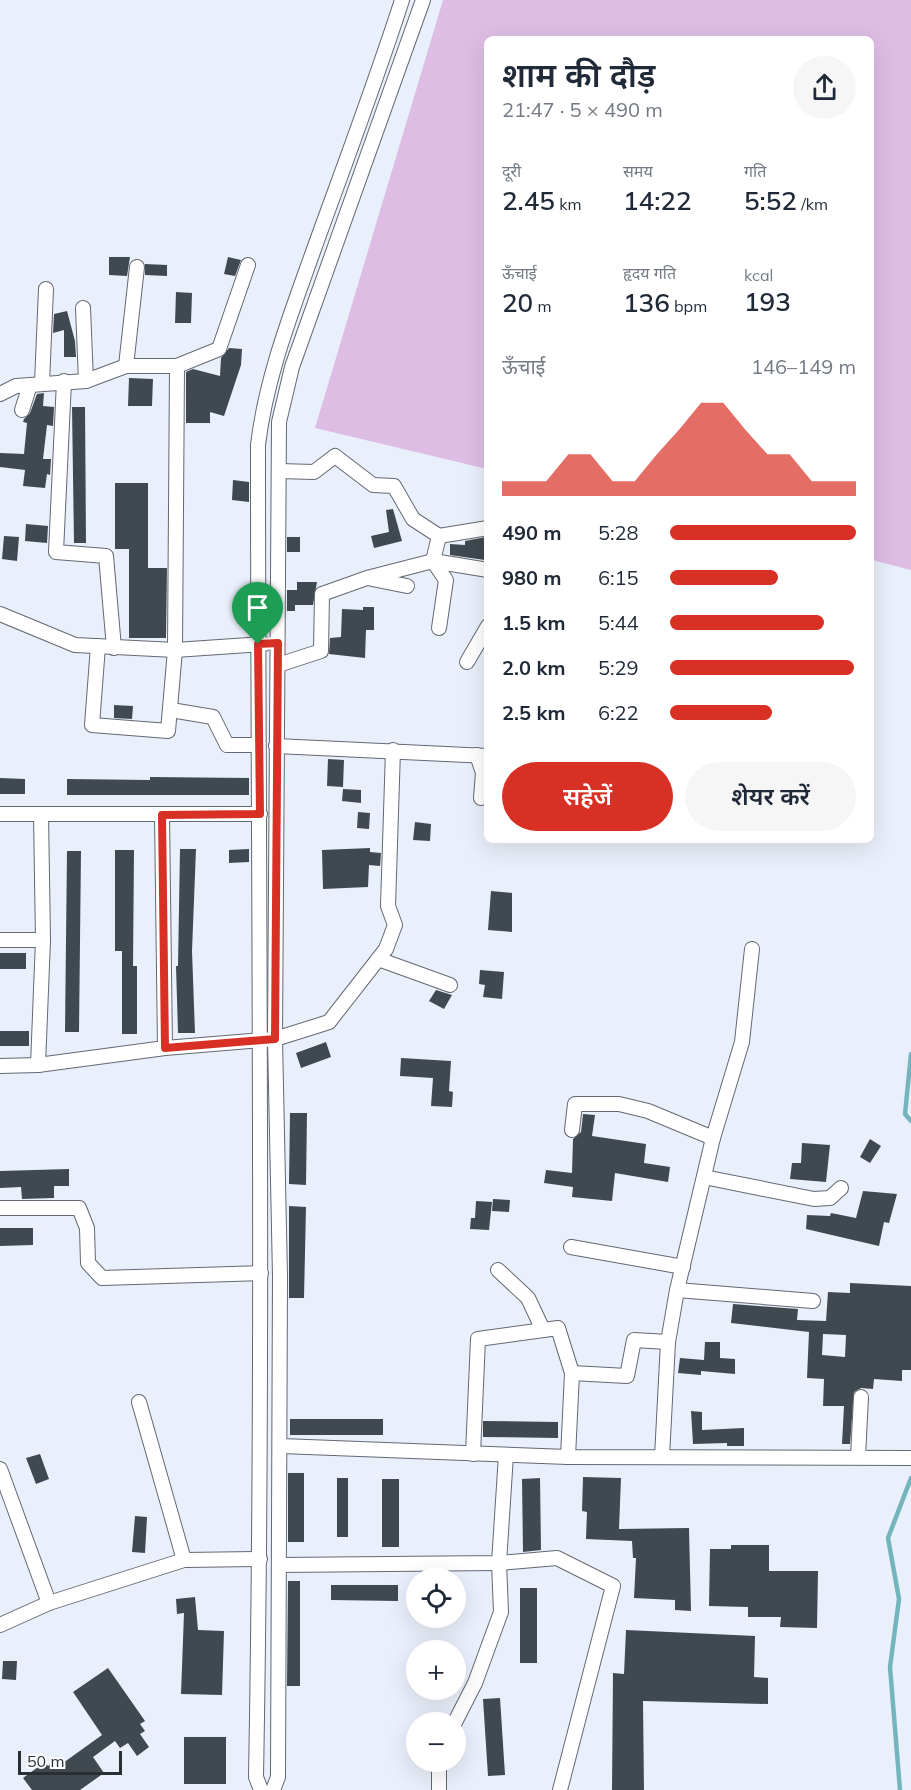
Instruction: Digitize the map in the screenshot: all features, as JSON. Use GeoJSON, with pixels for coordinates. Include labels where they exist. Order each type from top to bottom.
{"type":"FeatureCollection","features":[{"type":"Feature","properties":{"kind":"street"},"geometry":{"type":"LineString","coordinates":[[261,1790],[256,1777],[260,1559],[261,1273],[258,1041],[260,814],[257,745],[258,445],[263,402],[283,336],[383,61],[402,0]]}},
{"type":"Feature","properties":{"kind":"street"},"geometry":{"type":"LineString","coordinates":[[273,1790],[278,1776],[281,1446],[275,1039],[279,422],[292,367],[423,0]]}},
{"type":"Feature","properties":{"kind":"street"},"geometry":{"type":"LineString","coordinates":[[0,394],[16,386],[86,381],[126,366],[177,366],[219,349],[249,265]]}},
{"type":"Feature","properties":{"kind":"street"},"geometry":{"type":"LineString","coordinates":[[126,366],[137,267]]}},
{"type":"Feature","properties":{"kind":"street"},"geometry":{"type":"LineString","coordinates":[[22,410],[36,384],[46,289]]}},
{"type":"Feature","properties":{"kind":"street"},"geometry":{"type":"LineString","coordinates":[[82,308],[86,381]]}},
{"type":"Feature","properties":{"kind":"street"},"geometry":{"type":"LineString","coordinates":[[98,646],[92,725],[168,730],[175,650],[177,366]]}},
{"type":"Feature","properties":{"kind":"street"},"geometry":{"type":"LineString","coordinates":[[64,381],[56,552],[106,556],[114,648]]}},
{"type":"Feature","properties":{"kind":"street"},"geometry":{"type":"LineString","coordinates":[[279,471],[314,472],[335,456],[372,485],[394,486],[412,519],[439,536],[484,529]]}},
{"type":"Feature","properties":{"kind":"street"},"geometry":{"type":"LineString","coordinates":[[439,536],[433,561],[446,580],[439,628]]}},
{"type":"Feature","properties":{"kind":"street"},"geometry":{"type":"LineString","coordinates":[[278,665],[321,651],[322,594],[366,578],[433,561],[484,569]]}},
{"type":"Feature","properties":{"kind":"street"},"geometry":{"type":"LineString","coordinates":[[366,578],[406,586]]}},
{"type":"Feature","properties":{"kind":"street"},"geometry":{"type":"LineString","coordinates":[[0,614],[75,645],[175,650],[278,643]]}},
{"type":"Feature","properties":{"kind":"street"},"geometry":{"type":"LineString","coordinates":[[467,662],[484,633]]}},
{"type":"Feature","properties":{"kind":"street"},"geometry":{"type":"LineString","coordinates":[[171,710],[213,717],[227,745],[257,745]]}},
{"type":"Feature","properties":{"kind":"street"},"geometry":{"type":"LineString","coordinates":[[276,746],[482,756],[481,798]]}},
{"type":"Feature","properties":{"kind":"street"},"geometry":{"type":"LineString","coordinates":[[0,1066],[38,1065],[165,1048],[275,1039],[329,1022],[386,949],[395,925],[388,906],[393,750]]}},
{"type":"Feature","properties":{"kind":"street"},"geometry":{"type":"LineString","coordinates":[[0,814],[260,814]]}},
{"type":"Feature","properties":{"kind":"street"},"geometry":{"type":"LineString","coordinates":[[38,1065],[43,940],[41,814]]}},
{"type":"Feature","properties":{"kind":"street"},"geometry":{"type":"LineString","coordinates":[[162,815],[165,1048]]}},
{"type":"Feature","properties":{"kind":"street"},"geometry":{"type":"LineString","coordinates":[[0,940],[43,940]]}},
{"type":"Feature","properties":{"kind":"street"},"geometry":{"type":"LineString","coordinates":[[662,1457],[668,1342],[677,1290],[713,1138],[742,1042],[752,949]]}},
{"type":"Feature","properties":{"kind":"street"},"geometry":{"type":"LineString","coordinates":[[378,959],[450,985]]}},
{"type":"Feature","properties":{"kind":"street"},"geometry":{"type":"LineString","coordinates":[[572,1130],[575,1104],[619,1104],[648,1111],[713,1138]]}},
{"type":"Feature","properties":{"kind":"street"},"geometry":{"type":"LineString","coordinates":[[704,1177],[814,1199],[830,1198],[841,1188]]}},
{"type":"Feature","properties":{"kind":"street"},"geometry":{"type":"LineString","coordinates":[[0,1208],[79,1208],[87,1228],[88,1263],[102,1278],[261,1273]]}},
{"type":"Feature","properties":{"kind":"street"},"geometry":{"type":"LineString","coordinates":[[571,1247],[683,1267]]}},
{"type":"Feature","properties":{"kind":"street"},"geometry":{"type":"LineString","coordinates":[[498,1270],[528,1298],[543,1330]]}},
{"type":"Feature","properties":{"kind":"street"},"geometry":{"type":"LineString","coordinates":[[677,1290],[813,1301]]}},
{"type":"Feature","properties":{"kind":"street"},"geometry":{"type":"LineString","coordinates":[[473,1455],[478,1340],[558,1328],[572,1373],[568,1457]]}},
{"type":"Feature","properties":{"kind":"street"},"geometry":{"type":"LineString","coordinates":[[572,1373],[627,1376],[634,1340],[668,1342]]}},
{"type":"Feature","properties":{"kind":"street"},"geometry":{"type":"LineString","coordinates":[[858,1457],[861,1397]]}},
{"type":"Feature","properties":{"kind":"street"},"geometry":{"type":"LineString","coordinates":[[139,1402],[184,1560]]}},
{"type":"Feature","properties":{"kind":"street"},"geometry":{"type":"LineString","coordinates":[[281,1446],[568,1457],[911,1458]]}},
{"type":"Feature","properties":{"kind":"street"},"geometry":{"type":"LineString","coordinates":[[460,1712],[475,1683],[501,1612],[499,1563],[507,1455]]}},
{"type":"Feature","properties":{"kind":"street"},"geometry":{"type":"LineString","coordinates":[[0,1468],[49,1603]]}},
{"type":"Feature","properties":{"kind":"street"},"geometry":{"type":"LineString","coordinates":[[279,1565],[499,1563],[557,1558],[613,1586],[560,1790]]}},
{"type":"Feature","properties":{"kind":"street"},"geometry":{"type":"LineString","coordinates":[[0,1625],[49,1603],[184,1560],[260,1559]]}},
{"type":"Feature","properties":{"kind":"street"},"geometry":{"type":"LineString","coordinates":[[439,1772],[439,1790]]}},
{"type":"Feature","properties":{"kind":"shaded area"},"geometry":{"type":"Polygon","coordinates":[[[443,0],[911,0],[911,570],[874,561],[874,36],[484,36],[484,468],[315,428],[443,0]]]}},
{"type":"Feature","properties":{"kind":"building"},"geometry":{"type":"Polygon","coordinates":[[[109,257],[130,257],[127,276],[109,275],[109,257]]]}},
{"type":"Feature","properties":{"kind":"building"},"geometry":{"type":"Polygon","coordinates":[[[228,257],[241,260],[235,276],[224,274],[228,257]]]}},
{"type":"Feature","properties":{"kind":"building"},"geometry":{"type":"Polygon","coordinates":[[[145,264],[167,265],[167,276],[145,275],[145,264]]]}},
{"type":"Feature","properties":{"kind":"building"},"geometry":{"type":"Polygon","coordinates":[[[176,292],[192,293],[191,323],[175,323],[176,292]]]}},
{"type":"Feature","properties":{"kind":"building"},"geometry":{"type":"Polygon","coordinates":[[[67,311],[75,341],[76,357],[64,357],[64,330],[53,333],[54,314],[67,311]]]}},
{"type":"Feature","properties":{"kind":"building"},"geometry":{"type":"Polygon","coordinates":[[[229,348],[242,349],[241,365],[224,416],[210,412],[210,423],[186,423],[186,372],[193,369],[220,376],[221,358],[229,348]]]}},
{"type":"Feature","properties":{"kind":"building"},"geometry":{"type":"Polygon","coordinates":[[[129,378],[153,379],[152,406],[128,406],[129,378]]]}},
{"type":"Feature","properties":{"kind":"building"},"geometry":{"type":"Polygon","coordinates":[[[44,393],[43,406],[54,407],[53,426],[47,425],[43,459],[51,459],[50,475],[47,474],[45,488],[23,486],[25,470],[0,467],[0,453],[24,454],[27,423],[23,422],[30,413],[37,394],[44,393]]]}},
{"type":"Feature","properties":{"kind":"building"},"geometry":{"type":"Polygon","coordinates":[[[72,407],[85,407],[86,543],[74,543],[72,407]]]}},
{"type":"Feature","properties":{"kind":"building"},"geometry":{"type":"Polygon","coordinates":[[[233,480],[249,482],[249,502],[232,500],[233,480]]]}},
{"type":"Feature","properties":{"kind":"building"},"geometry":{"type":"Polygon","coordinates":[[[115,483],[148,483],[148,568],[167,568],[166,638],[129,638],[129,549],[115,549],[115,483]]]}},
{"type":"Feature","properties":{"kind":"building"},"geometry":{"type":"Polygon","coordinates":[[[393,509],[402,541],[374,548],[371,536],[389,532],[386,510],[393,509]]]}},
{"type":"Feature","properties":{"kind":"building"},"geometry":{"type":"Polygon","coordinates":[[[26,524],[48,526],[47,543],[25,541],[26,524]]]}},
{"type":"Feature","properties":{"kind":"building"},"geometry":{"type":"Polygon","coordinates":[[[4,536],[19,537],[17,561],[2,559],[4,536]]]}},
{"type":"Feature","properties":{"kind":"building"},"geometry":{"type":"Polygon","coordinates":[[[287,537],[300,537],[300,552],[287,552],[287,537]]]}},
{"type":"Feature","properties":{"kind":"building"},"geometry":{"type":"Polygon","coordinates":[[[484,537],[484,560],[450,555],[450,544],[465,545],[465,541],[484,537]]]}},
{"type":"Feature","properties":{"kind":"building"},"geometry":{"type":"Polygon","coordinates":[[[297,582],[317,582],[313,605],[295,605],[295,611],[287,611],[287,590],[297,590],[297,582]]]}},
{"type":"Feature","properties":{"kind":"building"},"geometry":{"type":"Polygon","coordinates":[[[363,607],[374,607],[374,630],[366,630],[365,658],[329,654],[330,638],[341,637],[342,609],[363,610],[363,607]]]}},
{"type":"Feature","properties":{"kind":"building"},"geometry":{"type":"Polygon","coordinates":[[[114,705],[133,706],[132,719],[114,718],[114,705]]]}},
{"type":"Feature","properties":{"kind":"building"},"geometry":{"type":"Polygon","coordinates":[[[328,759],[344,760],[343,787],[327,786],[328,759]]]}},
{"type":"Feature","properties":{"kind":"building"},"geometry":{"type":"Polygon","coordinates":[[[150,777],[249,778],[249,795],[67,795],[67,779],[150,780],[150,777]]]}},
{"type":"Feature","properties":{"kind":"building"},"geometry":{"type":"Polygon","coordinates":[[[0,778],[25,779],[25,794],[0,794],[0,778]]]}},
{"type":"Feature","properties":{"kind":"building"},"geometry":{"type":"Polygon","coordinates":[[[343,789],[361,790],[361,803],[342,801],[343,789]]]}},
{"type":"Feature","properties":{"kind":"building"},"geometry":{"type":"Polygon","coordinates":[[[358,812],[370,813],[369,829],[357,828],[358,812]]]}},
{"type":"Feature","properties":{"kind":"building"},"geometry":{"type":"Polygon","coordinates":[[[415,822],[431,824],[430,841],[413,840],[415,822]]]}},
{"type":"Feature","properties":{"kind":"building"},"geometry":{"type":"Polygon","coordinates":[[[370,848],[370,852],[381,853],[380,866],[369,865],[368,887],[323,889],[322,850],[370,848]]]}},
{"type":"Feature","properties":{"kind":"building"},"geometry":{"type":"Polygon","coordinates":[[[180,849],[196,849],[192,951],[195,1033],[178,1033],[176,966],[178,966],[180,849]]]}},
{"type":"Feature","properties":{"kind":"building"},"geometry":{"type":"Polygon","coordinates":[[[249,849],[249,862],[229,863],[229,850],[249,849]]]}},
{"type":"Feature","properties":{"kind":"building"},"geometry":{"type":"Polygon","coordinates":[[[115,850],[134,850],[133,966],[137,966],[137,1034],[122,1034],[122,951],[115,951],[115,850]]]}},
{"type":"Feature","properties":{"kind":"building"},"geometry":{"type":"Polygon","coordinates":[[[67,851],[81,851],[79,1032],[65,1032],[67,851]]]}},
{"type":"Feature","properties":{"kind":"building"},"geometry":{"type":"Polygon","coordinates":[[[491,891],[512,893],[512,932],[488,930],[491,891]]]}},
{"type":"Feature","properties":{"kind":"building"},"geometry":{"type":"Polygon","coordinates":[[[0,953],[26,953],[26,969],[0,969],[0,953]]]}},
{"type":"Feature","properties":{"kind":"building"},"geometry":{"type":"Polygon","coordinates":[[[480,970],[504,972],[502,999],[483,997],[485,985],[479,984],[480,970]]]}},
{"type":"Feature","properties":{"kind":"building"},"geometry":{"type":"Polygon","coordinates":[[[436,990],[452,995],[444,1009],[429,1001],[436,990]]]}},
{"type":"Feature","properties":{"kind":"building"},"geometry":{"type":"Polygon","coordinates":[[[0,1031],[29,1031],[29,1046],[0,1046],[0,1031]]]}},
{"type":"Feature","properties":{"kind":"building"},"geometry":{"type":"Polygon","coordinates":[[[326,1042],[331,1057],[301,1068],[296,1053],[326,1042]]]}},
{"type":"Feature","properties":{"kind":"building"},"geometry":{"type":"Polygon","coordinates":[[[401,1058],[451,1061],[449,1091],[453,1092],[452,1107],[431,1106],[433,1078],[400,1076],[401,1058]]]}},
{"type":"Feature","properties":{"kind":"building"},"geometry":{"type":"Polygon","coordinates":[[[290,1113],[307,1113],[306,1185],[289,1184],[290,1113]]]}},
{"type":"Feature","properties":{"kind":"building"},"geometry":{"type":"Polygon","coordinates":[[[583,1114],[595,1115],[592,1136],[646,1144],[644,1163],[670,1167],[668,1182],[615,1173],[612,1201],[572,1197],[573,1187],[544,1183],[546,1170],[572,1173],[573,1139],[581,1132],[583,1114]]]}},
{"type":"Feature","properties":{"kind":"building"},"geometry":{"type":"Polygon","coordinates":[[[870,1139],[881,1146],[870,1163],[860,1157],[870,1139]]]}},
{"type":"Feature","properties":{"kind":"building"},"geometry":{"type":"Polygon","coordinates":[[[802,1143],[830,1145],[826,1182],[790,1179],[792,1163],[801,1163],[802,1143]]]}},
{"type":"Feature","properties":{"kind":"building"},"geometry":{"type":"Polygon","coordinates":[[[69,1169],[69,1186],[54,1186],[54,1198],[22,1199],[21,1187],[0,1188],[0,1171],[69,1169]]]}},
{"type":"Feature","properties":{"kind":"building"},"geometry":{"type":"Polygon","coordinates":[[[863,1191],[897,1194],[889,1223],[884,1222],[879,1246],[806,1229],[807,1215],[830,1216],[831,1213],[856,1218],[863,1191]]]}},
{"type":"Feature","properties":{"kind":"building"},"geometry":{"type":"Polygon","coordinates":[[[493,1199],[510,1200],[509,1212],[492,1211],[493,1199]]]}},
{"type":"Feature","properties":{"kind":"building"},"geometry":{"type":"Polygon","coordinates":[[[476,1201],[492,1202],[489,1230],[470,1229],[471,1218],[475,1218],[476,1201]]]}},
{"type":"Feature","properties":{"kind":"building"},"geometry":{"type":"Polygon","coordinates":[[[289,1206],[306,1207],[304,1298],[289,1298],[289,1206]]]}},
{"type":"Feature","properties":{"kind":"building"},"geometry":{"type":"Polygon","coordinates":[[[0,1228],[33,1228],[33,1245],[0,1246],[0,1228]]]}},
{"type":"Feature","properties":{"kind":"building"},"geometry":{"type":"Polygon","coordinates":[[[850,1283],[911,1286],[911,1370],[902,1370],[902,1381],[874,1379],[873,1389],[861,1388],[854,1392],[850,1444],[842,1444],[844,1406],[823,1406],[824,1379],[807,1378],[809,1332],[731,1323],[733,1304],[798,1309],[797,1320],[826,1321],[828,1292],[850,1293],[850,1283]],[[823,1334],[822,1355],[845,1357],[846,1335],[823,1334]]]}},
{"type":"Feature","properties":{"kind":"building"},"geometry":{"type":"Polygon","coordinates":[[[705,1342],[720,1342],[720,1358],[735,1359],[735,1374],[701,1371],[701,1375],[678,1373],[680,1358],[704,1360],[705,1342]]]}},
{"type":"Feature","properties":{"kind":"building"},"geometry":{"type":"Polygon","coordinates":[[[691,1411],[702,1412],[702,1430],[744,1428],[744,1446],[727,1446],[727,1443],[693,1444],[691,1411]]]}},
{"type":"Feature","properties":{"kind":"building"},"geometry":{"type":"Polygon","coordinates":[[[290,1419],[383,1419],[383,1435],[290,1435],[290,1419]]]}},
{"type":"Feature","properties":{"kind":"building"},"geometry":{"type":"Polygon","coordinates":[[[483,1421],[558,1422],[558,1438],[483,1437],[483,1421]]]}},
{"type":"Feature","properties":{"kind":"building"},"geometry":{"type":"Polygon","coordinates":[[[40,1454],[49,1479],[36,1484],[26,1458],[40,1454]]]}},
{"type":"Feature","properties":{"kind":"building"},"geometry":{"type":"Polygon","coordinates":[[[288,1473],[304,1473],[304,1542],[288,1542],[288,1473]]]}},
{"type":"Feature","properties":{"kind":"building"},"geometry":{"type":"Polygon","coordinates":[[[583,1477],[621,1478],[619,1529],[689,1528],[691,1611],[675,1610],[675,1600],[634,1598],[636,1558],[633,1558],[632,1541],[586,1539],[587,1512],[582,1511],[583,1477]]]}},
{"type":"Feature","properties":{"kind":"building"},"geometry":{"type":"Polygon","coordinates":[[[337,1478],[348,1478],[348,1537],[337,1537],[337,1478]]]}},
{"type":"Feature","properties":{"kind":"building"},"geometry":{"type":"Polygon","coordinates":[[[540,1478],[541,1550],[523,1552],[522,1479],[540,1478]]]}},
{"type":"Feature","properties":{"kind":"building"},"geometry":{"type":"Polygon","coordinates":[[[382,1479],[399,1479],[399,1547],[382,1547],[382,1479]]]}},
{"type":"Feature","properties":{"kind":"building"},"geometry":{"type":"Polygon","coordinates":[[[135,1516],[147,1517],[145,1553],[132,1552],[135,1516]]]}},
{"type":"Feature","properties":{"kind":"building"},"geometry":{"type":"Polygon","coordinates":[[[731,1545],[769,1545],[769,1571],[818,1571],[817,1628],[780,1627],[781,1617],[748,1617],[748,1607],[709,1606],[710,1549],[731,1549],[731,1545]]]}},
{"type":"Feature","properties":{"kind":"building"},"geometry":{"type":"Polygon","coordinates":[[[288,1581],[300,1581],[300,1686],[287,1686],[288,1581]]]}},
{"type":"Feature","properties":{"kind":"building"},"geometry":{"type":"Polygon","coordinates":[[[331,1585],[398,1585],[398,1601],[331,1600],[331,1585]]]}},
{"type":"Feature","properties":{"kind":"building"},"geometry":{"type":"Polygon","coordinates":[[[520,1588],[537,1588],[537,1663],[520,1663],[520,1588]]]}},
{"type":"Feature","properties":{"kind":"building"},"geometry":{"type":"Polygon","coordinates":[[[195,1597],[198,1630],[224,1631],[222,1695],[181,1694],[184,1613],[177,1614],[176,1599],[195,1597]]]}},
{"type":"Feature","properties":{"kind":"building"},"geometry":{"type":"Polygon","coordinates":[[[626,1630],[755,1636],[754,1677],[768,1678],[768,1704],[643,1701],[644,1790],[612,1790],[613,1673],[624,1674],[626,1630]]]}},
{"type":"Feature","properties":{"kind":"building"},"geometry":{"type":"Polygon","coordinates":[[[3,1661],[17,1661],[16,1680],[2,1679],[3,1661]]]}},
{"type":"Feature","properties":{"kind":"building"},"geometry":{"type":"Polygon","coordinates":[[[108,1668],[145,1721],[140,1724],[145,1731],[140,1734],[149,1747],[137,1756],[128,1743],[120,1748],[115,1741],[93,1757],[104,1773],[80,1790],[32,1790],[23,1778],[45,1762],[48,1766],[59,1758],[63,1763],[102,1735],[73,1692],[108,1668]]]}},
{"type":"Feature","properties":{"kind":"building"},"geometry":{"type":"Polygon","coordinates":[[[500,1698],[505,1775],[488,1776],[483,1699],[500,1698]]]}},
{"type":"Feature","properties":{"kind":"building"},"geometry":{"type":"Polygon","coordinates":[[[184,1737],[226,1737],[226,1784],[184,1784],[184,1737]]]}},
{"type":"Feature","properties":{"kind":"waterway"},"geometry":{"type":"LineString","coordinates":[[911,1054],[905,1114],[911,1121]]}},
{"type":"Feature","properties":{"kind":"waterway"},"geometry":{"type":"LineString","coordinates":[[900,1790],[890,1667],[899,1599],[888,1538],[911,1478]]}},
{"type":"Feature","properties":{"kind":"route"},"geometry":{"type":"LineString","coordinates":[[278,643],[275,1039],[165,1048],[162,815],[260,814],[257,745],[258,644],[278,643]]}}]}
